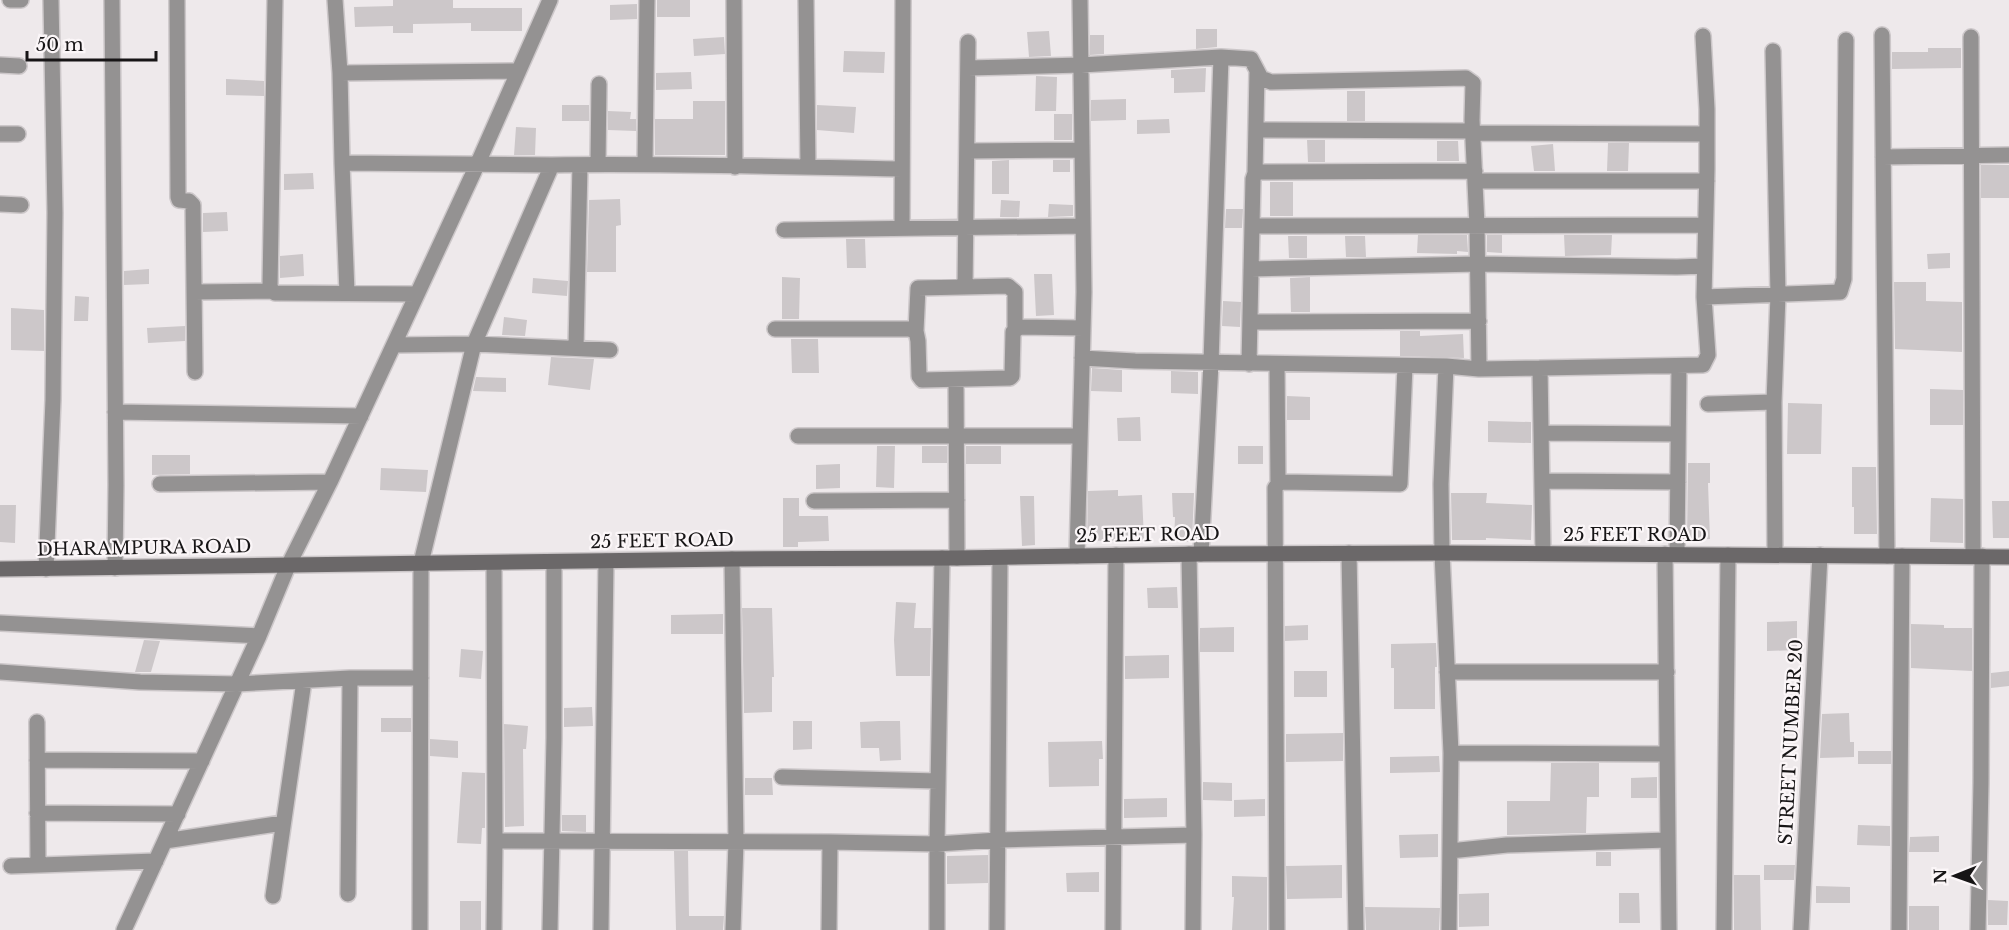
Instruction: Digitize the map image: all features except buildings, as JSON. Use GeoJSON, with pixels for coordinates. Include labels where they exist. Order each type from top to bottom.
{"type":"FeatureCollection","features":[{"type":"Feature","properties":{"kind":"street"},"geometry":{"type":"LineString","coordinates":[[10,0],[21,0]]}},
{"type":"Feature","properties":{"kind":"street"},"geometry":{"type":"LineString","coordinates":[[46,569],[55,213],[51,0]]}},
{"type":"Feature","properties":{"kind":"street"},"geometry":{"type":"LineString","coordinates":[[112,0],[115,568]]}},
{"type":"Feature","properties":{"kind":"street"},"geometry":{"type":"LineString","coordinates":[[177,0],[178,196],[179,200],[189,201],[193,205],[195,372]]}},
{"type":"Feature","properties":{"kind":"street"},"geometry":{"type":"LineString","coordinates":[[272,291],[270,286],[275,0]]}},
{"type":"Feature","properties":{"kind":"street"},"geometry":{"type":"LineString","coordinates":[[335,0],[340,74],[347,293]]}},
{"type":"Feature","properties":{"kind":"street"},"geometry":{"type":"LineString","coordinates":[[124,930],[259,636],[288,566],[394,345],[550,0]]}},
{"type":"Feature","properties":{"kind":"street"},"geometry":{"type":"LineString","coordinates":[[645,164],[647,0]]}},
{"type":"Feature","properties":{"kind":"street"},"geometry":{"type":"LineString","coordinates":[[734,0],[735,167]]}},
{"type":"Feature","properties":{"kind":"street"},"geometry":{"type":"LineString","coordinates":[[806,0],[808,167]]}},
{"type":"Feature","properties":{"kind":"street"},"geometry":{"type":"LineString","coordinates":[[902,227],[903,0]]}},
{"type":"Feature","properties":{"kind":"street"},"geometry":{"type":"LineString","coordinates":[[1077,556],[1083,328],[1080,0]]}},
{"type":"Feature","properties":{"kind":"street"},"geometry":{"type":"LineString","coordinates":[[1882,35],[1883,158],[1895,556],[1899,930]]}},
{"type":"Feature","properties":{"kind":"street"},"geometry":{"type":"LineString","coordinates":[[1082,358],[1249,364],[1446,366],[1479,369],[1703,365],[1708,355],[1704,297],[1707,134],[1703,36]]}},
{"type":"Feature","properties":{"kind":"street"},"geometry":{"type":"LineString","coordinates":[[1971,37],[1981,783],[1978,930]]}},
{"type":"Feature","properties":{"kind":"street"},"geometry":{"type":"LineString","coordinates":[[1704,297],[1835,293],[1840,292],[1843,287],[1846,40]]}},
{"type":"Feature","properties":{"kind":"street"},"geometry":{"type":"LineString","coordinates":[[965,287],[968,42]]}},
{"type":"Feature","properties":{"kind":"street"},"geometry":{"type":"LineString","coordinates":[[1773,51],[1778,295],[1774,402],[1775,555]]}},
{"type":"Feature","properties":{"kind":"street"},"geometry":{"type":"LineString","coordinates":[[1193,930],[1195,554],[1211,363],[1221,57]]}},
{"type":"Feature","properties":{"kind":"street"},"geometry":{"type":"LineString","coordinates":[[968,68],[1081,65],[1221,57],[1251,59],[1264,81],[1271,82],[1466,78],[1473,83],[1479,369]]}},
{"type":"Feature","properties":{"kind":"street"},"geometry":{"type":"LineString","coordinates":[[0,65],[19,66]]}},
{"type":"Feature","properties":{"kind":"street"},"geometry":{"type":"LineString","coordinates":[[1249,364],[1257,70]]}},
{"type":"Feature","properties":{"kind":"street"},"geometry":{"type":"LineString","coordinates":[[340,74],[518,71]]}},
{"type":"Feature","properties":{"kind":"street"},"geometry":{"type":"LineString","coordinates":[[598,164],[599,84]]}},
{"type":"Feature","properties":{"kind":"street"},"geometry":{"type":"LineString","coordinates":[[1256,130],[1707,134]]}},
{"type":"Feature","properties":{"kind":"street"},"geometry":{"type":"LineString","coordinates":[[0,134],[18,134]]}},
{"type":"Feature","properties":{"kind":"street"},"geometry":{"type":"LineString","coordinates":[[967,151],[1082,150]]}},
{"type":"Feature","properties":{"kind":"street"},"geometry":{"type":"LineString","coordinates":[[1883,158],[2009,155]]}},
{"type":"Feature","properties":{"kind":"street"},"geometry":{"type":"LineString","coordinates":[[342,163],[645,164],[902,169]]}},
{"type":"Feature","properties":{"kind":"street"},"geometry":{"type":"LineString","coordinates":[[420,930],[421,563],[474,344],[552,165]]}},
{"type":"Feature","properties":{"kind":"street"},"geometry":{"type":"LineString","coordinates":[[576,348],[580,165]]}},
{"type":"Feature","properties":{"kind":"street"},"geometry":{"type":"LineString","coordinates":[[1254,173],[1707,181]]}},
{"type":"Feature","properties":{"kind":"street"},"geometry":{"type":"LineString","coordinates":[[0,204],[21,205]]}},
{"type":"Feature","properties":{"kind":"street"},"geometry":{"type":"LineString","coordinates":[[1252,226],[1705,225]]}},
{"type":"Feature","properties":{"kind":"street"},"geometry":{"type":"LineString","coordinates":[[784,230],[1083,226]]}},
{"type":"Feature","properties":{"kind":"street"},"geometry":{"type":"LineString","coordinates":[[1251,269],[1478,264],[1704,266]]}},
{"type":"Feature","properties":{"kind":"street"},"geometry":{"type":"LineString","coordinates":[[1008,286],[1015,292],[1015,330],[1010,378],[920,379],[916,331],[918,288],[1008,286]]}},
{"type":"Feature","properties":{"kind":"street"},"geometry":{"type":"LineString","coordinates":[[194,292],[417,294]]}},
{"type":"Feature","properties":{"kind":"street"},"geometry":{"type":"LineString","coordinates":[[1250,322],[1479,321]]}},
{"type":"Feature","properties":{"kind":"street"},"geometry":{"type":"LineString","coordinates":[[1015,330],[1020,327],[1083,328]]}},
{"type":"Feature","properties":{"kind":"street"},"geometry":{"type":"LineString","coordinates":[[775,329],[909,329],[916,331]]}},
{"type":"Feature","properties":{"kind":"street"},"geometry":{"type":"LineString","coordinates":[[394,345],[474,344],[610,350]]}},
{"type":"Feature","properties":{"kind":"street"},"geometry":{"type":"LineString","coordinates":[[1277,364],[1278,484],[1275,488],[1277,930]]}},
{"type":"Feature","properties":{"kind":"street"},"geometry":{"type":"LineString","coordinates":[[1278,484],[1400,484],[1405,366]]}},
{"type":"Feature","properties":{"kind":"street"},"geometry":{"type":"LineString","coordinates":[[1446,366],[1441,484],[1451,753],[1449,930]]}},
{"type":"Feature","properties":{"kind":"street"},"geometry":{"type":"LineString","coordinates":[[1669,930],[1666,672],[1671,554],[1678,482],[1679,366]]}},
{"type":"Feature","properties":{"kind":"street"},"geometry":{"type":"LineString","coordinates":[[1540,368],[1543,554]]}},
{"type":"Feature","properties":{"kind":"street"},"geometry":{"type":"LineString","coordinates":[[938,930],[938,782],[950,558],[957,500],[956,380]]}},
{"type":"Feature","properties":{"kind":"street"},"geometry":{"type":"LineString","coordinates":[[1708,404],[1774,402]]}},
{"type":"Feature","properties":{"kind":"street"},"geometry":{"type":"LineString","coordinates":[[115,412],[361,416]]}},
{"type":"Feature","properties":{"kind":"street"},"geometry":{"type":"LineString","coordinates":[[1541,433],[1678,434]]}},
{"type":"Feature","properties":{"kind":"street"},"geometry":{"type":"LineString","coordinates":[[798,436],[1080,436]]}},
{"type":"Feature","properties":{"kind":"street"},"geometry":{"type":"LineString","coordinates":[[1542,481],[1678,482]]}},
{"type":"Feature","properties":{"kind":"street"},"geometry":{"type":"LineString","coordinates":[[160,484],[330,482]]}},
{"type":"Feature","properties":{"kind":"street"},"geometry":{"type":"LineString","coordinates":[[814,501],[957,500]]}},
{"type":"Feature","properties":{"kind":"street","name":"25 FEET ROAD"},"geometry":{"type":"LineString","coordinates":[[288,566],[1275,553],[2009,556]]}},
{"type":"Feature","properties":{"kind":"street"},"geometry":{"type":"LineString","coordinates":[[1349,553],[1356,930]]}},
{"type":"Feature","properties":{"kind":"street"},"geometry":{"type":"LineString","coordinates":[[1113,930],[1116,555]]}},
{"type":"Feature","properties":{"kind":"street"},"geometry":{"type":"LineString","coordinates":[[1724,930],[1728,555]]}},
{"type":"Feature","properties":{"kind":"street","name":"STREET NUMBER 20"},"geometry":{"type":"LineString","coordinates":[[1801,930],[1820,555]]}},
{"type":"Feature","properties":{"kind":"street"},"geometry":{"type":"LineString","coordinates":[[997,930],[1000,558]]}},
{"type":"Feature","properties":{"kind":"street"},"geometry":{"type":"LineString","coordinates":[[732,559],[736,842],[734,930]]}},
{"type":"Feature","properties":{"kind":"street"},"geometry":{"type":"LineString","coordinates":[[601,930],[606,561]]}},
{"type":"Feature","properties":{"kind":"street"},"geometry":{"type":"LineString","coordinates":[[494,562],[494,930]]}},
{"type":"Feature","properties":{"kind":"street"},"geometry":{"type":"LineString","coordinates":[[550,930],[554,738],[554,562]]}},
{"type":"Feature","properties":{"kind":"street","name":"DHARAMPURA ROAD"},"geometry":{"type":"LineString","coordinates":[[0,569],[288,566]]}},
{"type":"Feature","properties":{"kind":"street"},"geometry":{"type":"LineString","coordinates":[[0,623],[259,636]]}},
{"type":"Feature","properties":{"kind":"street"},"geometry":{"type":"LineString","coordinates":[[0,672],[140,682],[237,684],[350,678],[421,678]]}},
{"type":"Feature","properties":{"kind":"street"},"geometry":{"type":"LineString","coordinates":[[1447,672],[1666,672]]}},
{"type":"Feature","properties":{"kind":"street"},"geometry":{"type":"LineString","coordinates":[[348,894],[350,678]]}},
{"type":"Feature","properties":{"kind":"street"},"geometry":{"type":"LineString","coordinates":[[273,896],[304,681]]}},
{"type":"Feature","properties":{"kind":"street"},"geometry":{"type":"LineString","coordinates":[[37,722],[38,866]]}},
{"type":"Feature","properties":{"kind":"street"},"geometry":{"type":"LineString","coordinates":[[1451,753],[1667,754]]}},
{"type":"Feature","properties":{"kind":"street"},"geometry":{"type":"LineString","coordinates":[[37,760],[202,761]]}},
{"type":"Feature","properties":{"kind":"street"},"geometry":{"type":"LineString","coordinates":[[782,777],[938,782]]}},
{"type":"Feature","properties":{"kind":"street"},"geometry":{"type":"LineString","coordinates":[[37,813],[177,814]]}},
{"type":"Feature","properties":{"kind":"street"},"geometry":{"type":"LineString","coordinates":[[165,841],[283,824]]}},
{"type":"Feature","properties":{"kind":"street"},"geometry":{"type":"LineString","coordinates":[[495,841],[937,844],[998,840],[1194,835]]}},
{"type":"Feature","properties":{"kind":"street"},"geometry":{"type":"LineString","coordinates":[[1450,851],[1507,845],[1668,840]]}},
{"type":"Feature","properties":{"kind":"street"},"geometry":{"type":"LineString","coordinates":[[829,930],[830,842]]}},
{"type":"Feature","properties":{"kind":"street"},"geometry":{"type":"LineString","coordinates":[[11,866],[156,861]]}}]}
